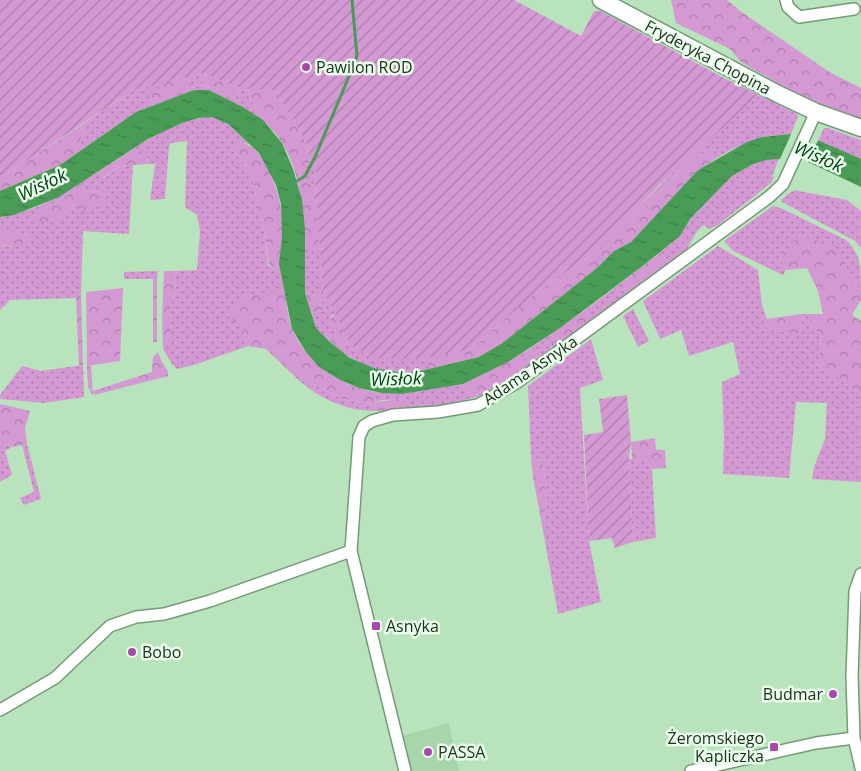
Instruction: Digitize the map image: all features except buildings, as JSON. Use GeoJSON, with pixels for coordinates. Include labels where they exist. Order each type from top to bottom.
{"type":"FeatureCollection","features":[{"type":"Feature","properties":{"kind":"street","name":"Fryderyka Chopina"},"geometry":{"type":"LineString","coordinates":[[600,0],[733,71],[814,117],[861,128]]}},
{"type":"Feature","properties":{"kind":"street"},"geometry":{"type":"LineString","coordinates":[[786,0],[788,7],[799,17],[854,9]]}},
{"type":"Feature","properties":{"kind":"street","name":"Adama Asnyka"},"geometry":{"type":"LineString","coordinates":[[405,771],[352,551],[359,437],[364,426],[372,421],[394,415],[438,412],[478,404],[516,383],[769,198],[783,184],[814,117]]}},
{"type":"Feature","properties":{"kind":"street"},"geometry":{"type":"LineString","coordinates":[[0,710],[55,678],[110,626],[136,617],[164,614],[210,601],[352,551]]}},
{"type":"Feature","properties":{"kind":"street"},"geometry":{"type":"LineString","coordinates":[[861,574],[855,591],[852,677],[854,738],[861,768]]}},
{"type":"Feature","properties":{"kind":"street"},"geometry":{"type":"LineString","coordinates":[[691,771],[816,743],[854,738]]}},
{"type":"Feature","properties":{"kind":"shaded area"},"geometry":{"type":"Polygon","coordinates":[[[449,723],[459,771],[410,771],[402,736],[449,723]]]}},
{"type":"Feature","properties":{"kind":"green space"},"geometry":{"type":"Polygon","coordinates":[[[0,0],[514,0],[581,36],[594,11],[600,11],[759,95],[659,185],[601,249],[540,289],[470,350],[420,359],[373,358],[352,346],[323,291],[315,185],[316,163],[308,158],[309,147],[276,91],[240,88],[203,73],[132,91],[3,176],[0,175],[0,0]]]}},
{"type":"Feature","properties":{"kind":"green space"},"geometry":{"type":"Polygon","coordinates":[[[671,0],[727,0],[740,11],[831,73],[861,88],[861,125],[816,105],[741,62],[730,49],[676,23],[671,0]]]}},
{"type":"Feature","properties":{"kind":"green space"},"geometry":{"type":"Polygon","coordinates":[[[206,74],[202,85],[209,90],[194,90],[187,77],[206,74]]]}},
{"type":"Feature","properties":{"kind":"green space"},"geometry":{"type":"Polygon","coordinates":[[[206,74],[240,88],[238,93],[226,93],[223,97],[209,90],[202,85],[206,74]]]}},
{"type":"Feature","properties":{"kind":"green space"},"geometry":{"type":"Polygon","coordinates":[[[187,77],[194,90],[152,106],[151,97],[154,88],[163,87],[166,82],[187,77]]]}},
{"type":"Feature","properties":{"kind":"green space"},"geometry":{"type":"Polygon","coordinates":[[[166,82],[151,97],[152,106],[136,112],[80,151],[80,141],[84,133],[80,126],[132,91],[166,82]]]}},
{"type":"Feature","properties":{"kind":"green space"},"geometry":{"type":"Polygon","coordinates":[[[240,88],[247,88],[251,100],[261,113],[258,117],[223,97],[226,92],[238,93],[240,88]]]}},
{"type":"Feature","properties":{"kind":"green space"},"geometry":{"type":"Polygon","coordinates":[[[247,88],[276,91],[309,147],[308,158],[311,160],[297,181],[283,144],[272,129],[258,117],[261,113],[251,100],[247,88]]]}},
{"type":"Feature","properties":{"kind":"green space"},"geometry":{"type":"Polygon","coordinates":[[[759,95],[797,114],[798,116],[791,134],[762,137],[722,155],[710,148],[678,172],[652,200],[645,212],[636,214],[628,223],[626,221],[676,169],[759,95]]]}},
{"type":"Feature","properties":{"kind":"green space"},"geometry":{"type":"Polygon","coordinates":[[[212,117],[228,124],[249,144],[240,142],[232,148],[252,174],[259,213],[265,231],[268,266],[281,274],[284,289],[227,313],[241,323],[248,346],[177,369],[163,349],[172,330],[169,311],[176,290],[175,271],[197,270],[200,231],[197,215],[185,207],[187,141],[171,143],[169,146],[165,199],[150,200],[155,164],[146,164],[148,159],[133,149],[181,124],[191,120],[212,117]]]}},
{"type":"Feature","properties":{"kind":"green space"},"geometry":{"type":"Polygon","coordinates":[[[80,126],[84,133],[80,141],[80,151],[60,165],[0,191],[0,175],[3,176],[80,126]]]}},
{"type":"Feature","properties":{"kind":"green space"},"geometry":{"type":"Polygon","coordinates":[[[824,128],[861,140],[861,159],[818,141],[824,128]]]}},
{"type":"Feature","properties":{"kind":"green space"},"geometry":{"type":"Polygon","coordinates":[[[240,142],[250,146],[259,154],[278,193],[282,219],[281,274],[269,266],[265,231],[259,213],[252,174],[232,148],[234,143],[240,142]]]}},
{"type":"Feature","properties":{"kind":"green space"},"geometry":{"type":"Polygon","coordinates":[[[710,148],[722,155],[698,170],[631,242],[614,251],[597,268],[504,342],[479,357],[435,368],[428,365],[423,358],[470,350],[540,289],[601,249],[626,221],[628,222],[636,214],[645,212],[652,200],[678,172],[710,148]]]}},
{"type":"Feature","properties":{"kind":"green space"},"geometry":{"type":"Polygon","coordinates":[[[133,149],[148,154],[146,164],[121,166],[102,178],[98,172],[133,149]]]}},
{"type":"Feature","properties":{"kind":"green space"},"geometry":{"type":"Polygon","coordinates":[[[766,159],[779,159],[771,183],[718,225],[709,229],[704,225],[698,230],[685,252],[668,264],[661,252],[680,236],[690,219],[732,176],[766,159]]]}},
{"type":"Feature","properties":{"kind":"green space"},"geometry":{"type":"Polygon","coordinates":[[[311,160],[316,163],[315,185],[297,181],[311,160]]]}},
{"type":"Feature","properties":{"kind":"green space"},"geometry":{"type":"Polygon","coordinates":[[[133,165],[129,234],[83,231],[81,293],[76,298],[10,300],[0,310],[0,245],[11,247],[30,235],[0,231],[0,217],[37,207],[71,189],[73,192],[38,212],[53,222],[74,206],[105,204],[105,194],[101,191],[86,192],[80,183],[98,172],[103,178],[121,166],[133,165]]]}},
{"type":"Feature","properties":{"kind":"green space"},"geometry":{"type":"Polygon","coordinates":[[[297,181],[315,185],[320,248],[308,252],[304,256],[303,219],[297,181]]]}},
{"type":"Feature","properties":{"kind":"green space"},"geometry":{"type":"Polygon","coordinates":[[[80,183],[86,192],[101,191],[105,194],[105,204],[85,210],[74,206],[53,222],[30,222],[38,212],[73,192],[71,189],[80,183]]]}},
{"type":"Feature","properties":{"kind":"green space"},"geometry":{"type":"Polygon","coordinates":[[[794,190],[847,200],[861,211],[861,248],[855,241],[782,202],[781,200],[792,191],[794,192],[794,190]]]}},
{"type":"Feature","properties":{"kind":"green space"},"geometry":{"type":"Polygon","coordinates":[[[773,206],[783,209],[846,240],[855,250],[859,262],[861,291],[850,280],[843,257],[780,257],[786,270],[783,275],[733,251],[724,241],[773,206]]]}},
{"type":"Feature","properties":{"kind":"green space"},"geometry":{"type":"Polygon","coordinates":[[[0,231],[30,235],[25,248],[0,245],[0,231]]]}},
{"type":"Feature","properties":{"kind":"green space"},"geometry":{"type":"Polygon","coordinates":[[[799,235],[836,249],[844,259],[851,279],[861,291],[861,300],[852,315],[861,321],[861,396],[830,371],[817,366],[821,351],[820,331],[812,330],[808,314],[823,314],[818,291],[807,268],[786,270],[780,257],[799,235]]]}},
{"type":"Feature","properties":{"kind":"green space"},"geometry":{"type":"Polygon","coordinates":[[[718,246],[758,270],[767,328],[802,334],[801,314],[808,314],[812,329],[820,331],[821,351],[817,366],[830,371],[861,396],[861,482],[812,479],[814,467],[825,439],[827,403],[796,402],[789,478],[723,474],[722,382],[740,374],[733,342],[689,356],[681,330],[660,339],[643,301],[718,246]]]}},
{"type":"Feature","properties":{"kind":"green space"},"geometry":{"type":"Polygon","coordinates":[[[320,248],[323,291],[335,313],[331,317],[338,331],[333,335],[323,335],[316,328],[312,314],[325,309],[321,300],[312,293],[305,294],[304,256],[307,252],[320,248]]]}},
{"type":"Feature","properties":{"kind":"green space"},"geometry":{"type":"Polygon","coordinates":[[[661,252],[668,264],[632,291],[621,287],[612,290],[661,252]]]}},
{"type":"Feature","properties":{"kind":"green space"},"geometry":{"type":"Polygon","coordinates":[[[158,271],[157,279],[124,279],[124,272],[158,271]]]}},
{"type":"Feature","properties":{"kind":"green space"},"geometry":{"type":"Polygon","coordinates":[[[164,271],[175,271],[176,290],[169,311],[172,330],[163,349],[162,315],[164,271]]]}},
{"type":"Feature","properties":{"kind":"green space"},"geometry":{"type":"Polygon","coordinates":[[[153,279],[157,279],[157,342],[153,342],[153,279]]]}},
{"type":"Feature","properties":{"kind":"green space"},"geometry":{"type":"Polygon","coordinates":[[[621,287],[632,291],[590,321],[590,317],[585,310],[612,290],[621,287]]]}},
{"type":"Feature","properties":{"kind":"green space"},"geometry":{"type":"Polygon","coordinates":[[[123,288],[120,361],[87,366],[86,292],[123,288]]]}},
{"type":"Feature","properties":{"kind":"green space"},"geometry":{"type":"Polygon","coordinates":[[[284,289],[291,327],[308,354],[326,372],[337,379],[375,392],[375,402],[371,404],[343,399],[291,373],[266,349],[248,346],[241,323],[235,324],[232,317],[226,312],[248,296],[278,292],[284,289]]]}},
{"type":"Feature","properties":{"kind":"green space"},"geometry":{"type":"Polygon","coordinates":[[[81,293],[83,365],[79,365],[76,298],[81,293]]]}},
{"type":"Feature","properties":{"kind":"green space"},"geometry":{"type":"Polygon","coordinates":[[[312,293],[321,300],[325,309],[312,314],[305,294],[312,293]]]}},
{"type":"Feature","properties":{"kind":"green space"},"geometry":{"type":"Polygon","coordinates":[[[633,309],[649,341],[638,347],[623,316],[633,309]]]}},
{"type":"Feature","properties":{"kind":"green space"},"geometry":{"type":"Polygon","coordinates":[[[585,310],[590,317],[590,321],[553,349],[550,345],[555,340],[551,334],[585,310]]]}},
{"type":"Feature","properties":{"kind":"green space"},"geometry":{"type":"Polygon","coordinates":[[[335,313],[348,337],[341,351],[323,335],[333,335],[337,331],[329,322],[335,313]]]}},
{"type":"Feature","properties":{"kind":"green space"},"geometry":{"type":"Polygon","coordinates":[[[801,314],[802,334],[767,328],[767,319],[801,314]]]}},
{"type":"Feature","properties":{"kind":"green space"},"geometry":{"type":"Polygon","coordinates":[[[551,334],[555,340],[550,347],[553,349],[538,359],[538,356],[529,349],[551,334]]]}},
{"type":"Feature","properties":{"kind":"green space"},"geometry":{"type":"Polygon","coordinates":[[[348,337],[353,346],[373,358],[423,358],[428,365],[435,368],[418,373],[400,374],[373,367],[341,351],[348,337]]]}},
{"type":"Feature","properties":{"kind":"green space"},"geometry":{"type":"Polygon","coordinates":[[[591,339],[603,380],[580,388],[589,541],[601,602],[558,614],[542,525],[547,501],[543,462],[531,458],[528,386],[591,339]]]}},
{"type":"Feature","properties":{"kind":"green space"},"geometry":{"type":"Polygon","coordinates":[[[529,349],[537,354],[538,359],[517,375],[480,396],[477,394],[472,395],[464,390],[463,384],[508,362],[529,349]]]}},
{"type":"Feature","properties":{"kind":"green space"},"geometry":{"type":"Polygon","coordinates":[[[158,352],[168,372],[168,376],[94,395],[93,391],[152,372],[153,357],[158,352]]]}},
{"type":"Feature","properties":{"kind":"green space"},"geometry":{"type":"Polygon","coordinates":[[[83,365],[84,397],[44,403],[0,399],[0,395],[22,366],[41,371],[83,365]]]}},
{"type":"Feature","properties":{"kind":"green space"},"geometry":{"type":"Polygon","coordinates":[[[87,366],[91,366],[93,396],[88,387],[87,366]]]}},
{"type":"Feature","properties":{"kind":"green space"},"geometry":{"type":"Polygon","coordinates":[[[291,373],[343,399],[371,404],[375,402],[376,411],[352,408],[330,401],[310,389],[291,373]]]}},
{"type":"Feature","properties":{"kind":"green space"},"geometry":{"type":"Polygon","coordinates":[[[463,384],[464,390],[480,396],[450,404],[402,409],[403,402],[400,401],[385,400],[375,402],[375,392],[402,394],[463,384]]]}},
{"type":"Feature","properties":{"kind":"green space"},"geometry":{"type":"Polygon","coordinates":[[[627,395],[631,442],[629,459],[633,542],[615,548],[612,538],[589,541],[584,435],[603,432],[599,399],[627,395]]]}},
{"type":"Feature","properties":{"kind":"green space"},"geometry":{"type":"Polygon","coordinates":[[[402,399],[403,402],[402,409],[376,411],[375,402],[402,399]]]}},
{"type":"Feature","properties":{"kind":"green space"},"geometry":{"type":"Polygon","coordinates":[[[0,404],[30,411],[25,428],[27,444],[12,447],[0,442],[0,404]]]}},
{"type":"Feature","properties":{"kind":"green space"},"geometry":{"type":"Polygon","coordinates":[[[655,438],[656,450],[665,450],[666,468],[652,469],[647,460],[632,460],[631,442],[655,438]]]}},
{"type":"Feature","properties":{"kind":"green space"},"geometry":{"type":"Polygon","coordinates":[[[0,442],[12,447],[5,451],[12,475],[0,482],[0,442]]]}},
{"type":"Feature","properties":{"kind":"green space"},"geometry":{"type":"Polygon","coordinates":[[[27,444],[41,499],[24,505],[20,498],[34,492],[22,445],[27,444]]]}},
{"type":"Feature","properties":{"kind":"green space"},"geometry":{"type":"Polygon","coordinates":[[[531,458],[543,462],[547,501],[542,525],[533,477],[531,458]]]}},
{"type":"Feature","properties":{"kind":"green space"},"geometry":{"type":"Polygon","coordinates":[[[629,459],[647,460],[652,469],[656,538],[633,542],[629,459]]]}},
{"type":"Feature","properties":{"kind":"water","name":"Wisłok"},"geometry":{"type":"Polygon","coordinates":[[[194,90],[209,90],[243,107],[263,120],[282,143],[293,169],[302,200],[305,229],[305,293],[316,328],[350,358],[374,368],[408,374],[479,357],[504,342],[597,268],[614,251],[631,242],[698,170],[747,142],[762,137],[791,134],[817,140],[861,159],[861,187],[808,162],[779,159],[753,164],[732,176],[690,219],[680,236],[560,328],[508,362],[463,384],[402,394],[382,393],[359,388],[340,380],[319,367],[306,352],[292,329],[279,264],[282,237],[281,204],[276,185],[259,153],[228,124],[212,117],[199,118],[182,123],[148,139],[59,197],[14,215],[0,217],[0,191],[60,165],[136,112],[194,90]]]}},
{"type":"Feature","properties":{"kind":"pier"},"geometry":{"type":"Polygon","coordinates":[[[792,132],[819,138],[807,165],[779,161],[792,132]]]}},
{"type":"Feature","properties":{"kind":"waterway"},"geometry":{"type":"LineString","coordinates":[[352,0],[356,59]]}},
{"type":"Feature","properties":{"kind":"waterway"},"geometry":{"type":"LineString","coordinates":[[294,183],[305,176],[315,157],[350,74]]}},
{"type":"Feature","properties":{"kind":"place","name":"Pawilon ROD"},"geometry":{"type":"Point","coordinates":[306,67]}},
{"type":"Feature","properties":{"kind":"place","name":"Asnyka"},"geometry":{"type":"Point","coordinates":[376,626]}},
{"type":"Feature","properties":{"kind":"place","name":"Bobo"},"geometry":{"type":"Point","coordinates":[132,652]}},
{"type":"Feature","properties":{"kind":"place","name":"Budmar"},"geometry":{"type":"Point","coordinates":[833,694]}},
{"type":"Feature","properties":{"kind":"place","name":"Żeromskiego Kapliczka"},"geometry":{"type":"Point","coordinates":[774,747]}},
{"type":"Feature","properties":{"kind":"place","name":"PASSA"},"geometry":{"type":"Point","coordinates":[428,752]}}]}
